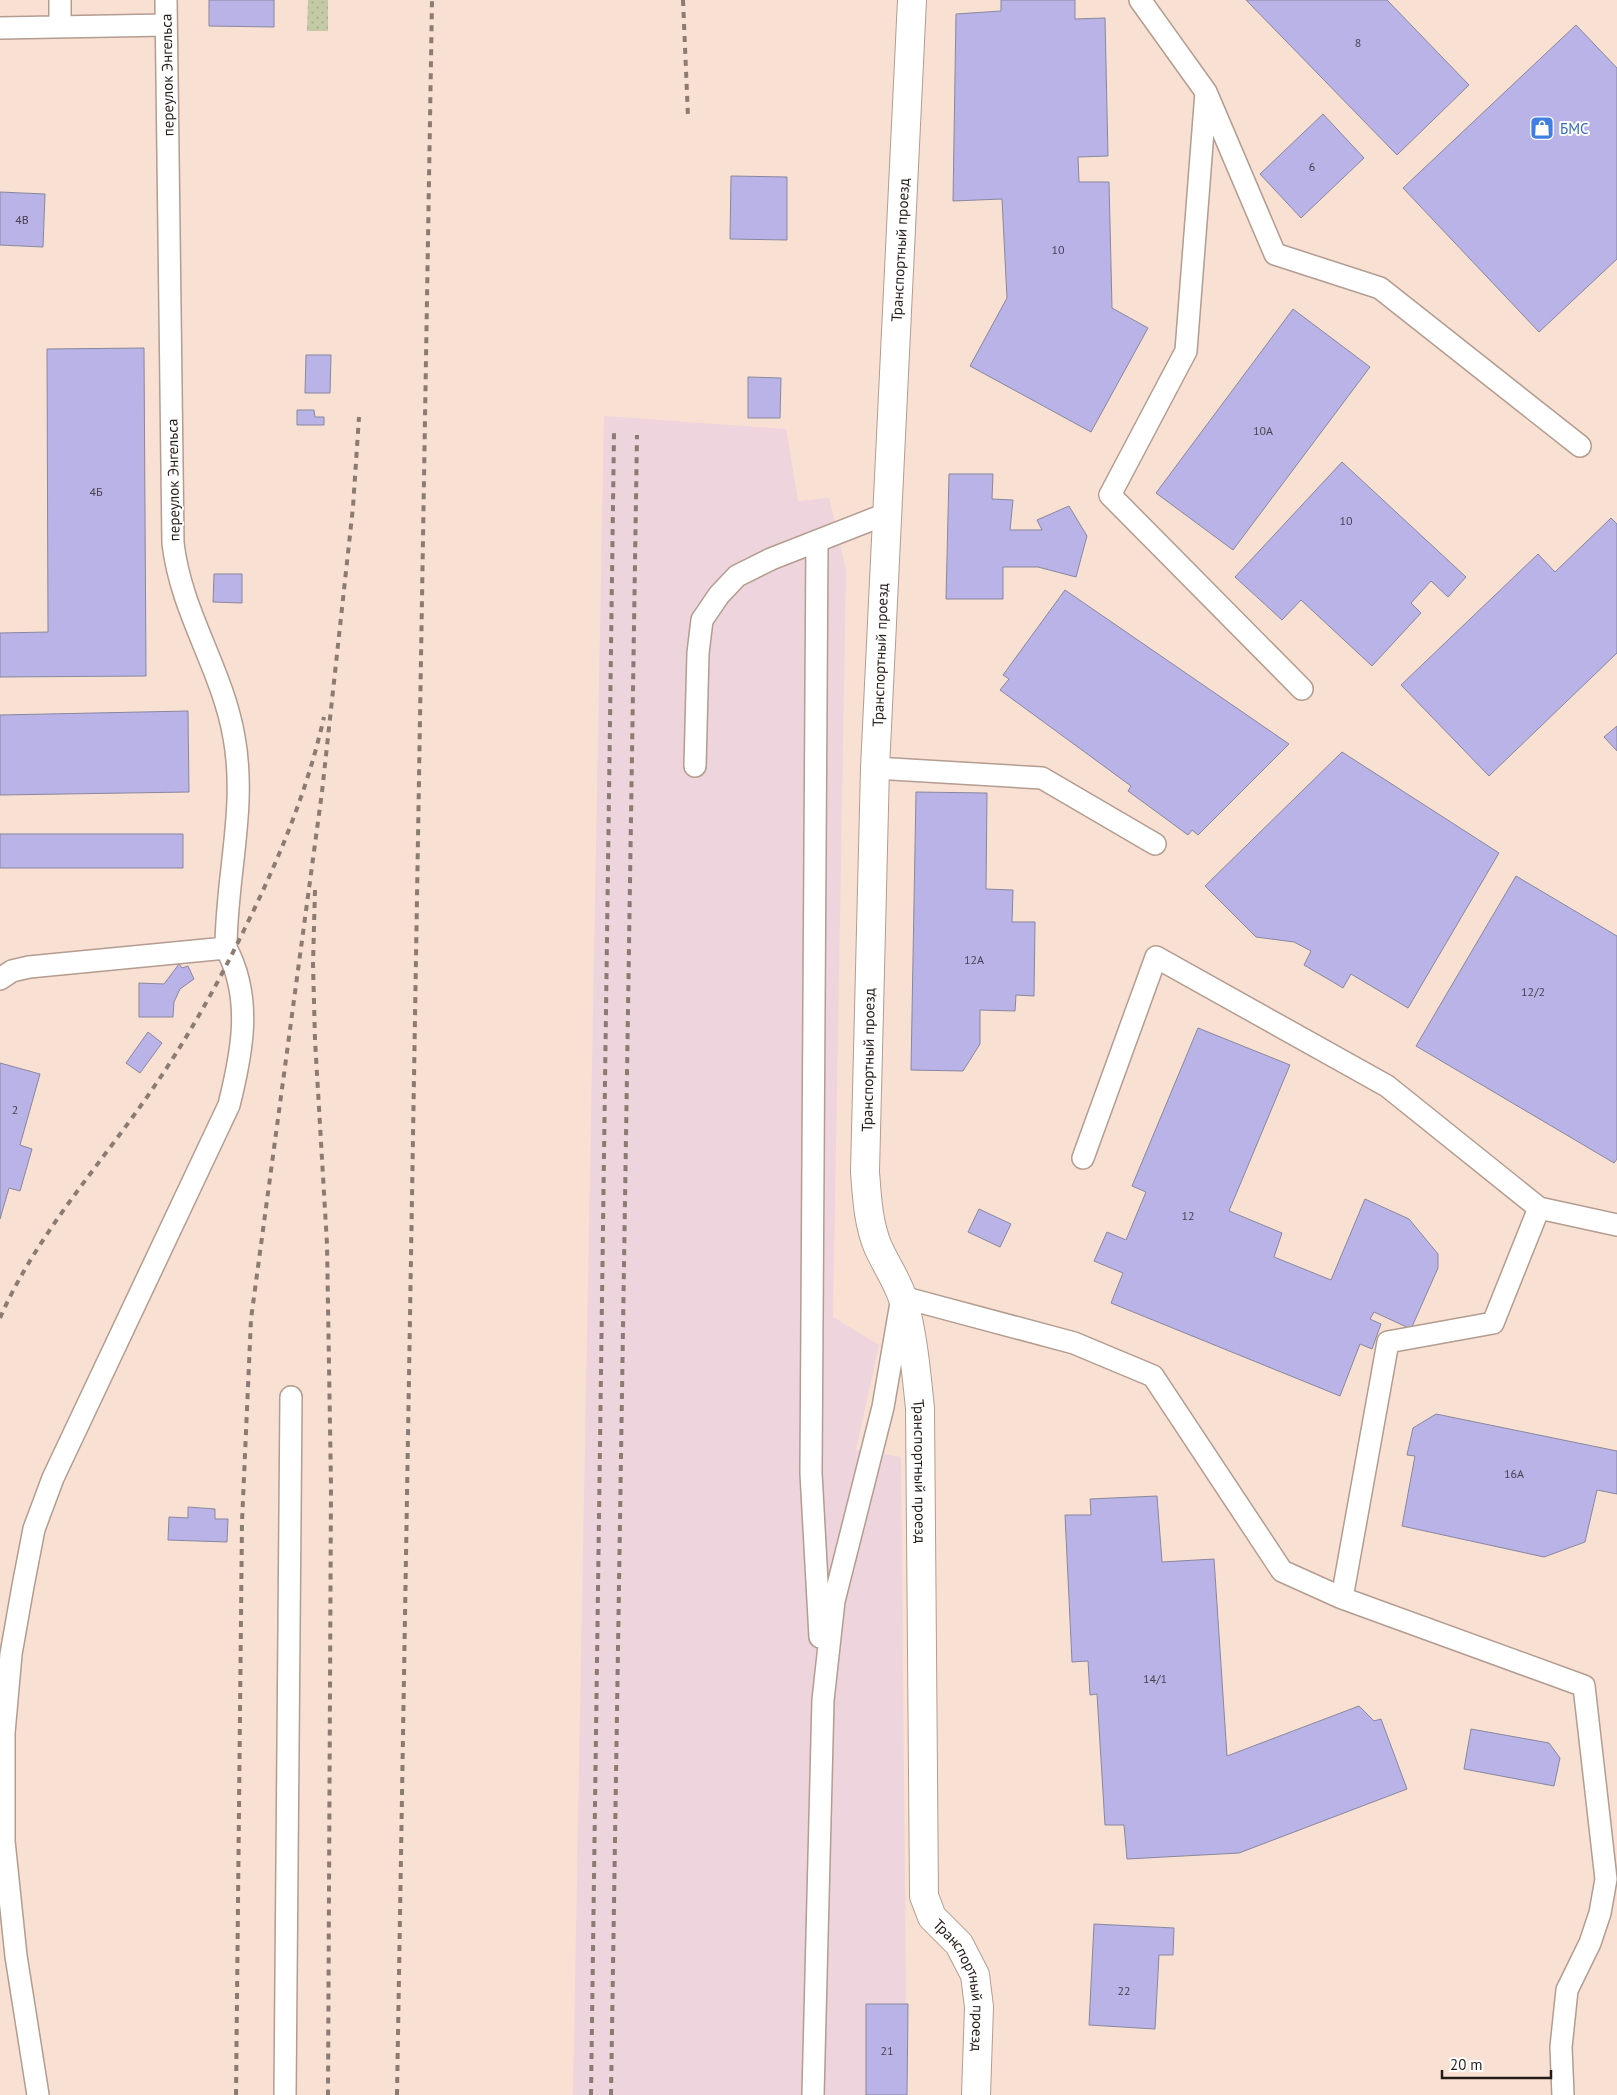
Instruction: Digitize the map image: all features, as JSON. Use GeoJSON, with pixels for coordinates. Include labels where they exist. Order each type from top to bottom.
{"type":"FeatureCollection","features":[{"type":"Feature","properties":{"kind":"street","name":"Транспортный проезд"},"geometry":{"type":"LineString","coordinates":[[912,0],[875,768],[866,1172],[868,1212],[878,1246],[902,1297],[915,1353],[920,1408],[924,1887],[932,1917],[959,1944],[975,1975],[978,2007],[976,2095]]}},
{"type":"Feature","properties":{"kind":"lane"},"geometry":{"type":"LineString","coordinates":[[60,0],[60,26]]}},
{"type":"Feature","properties":{"kind":"lane","name":"переулок Энгельса"},"geometry":{"type":"LineString","coordinates":[[166,0],[173,543],[181,590],[227,702],[234,738],[239,778],[238,819],[229,887],[226,948]]}},
{"type":"Feature","properties":{"kind":"lane"},"geometry":{"type":"LineString","coordinates":[[1140,0],[1206,92],[1275,254],[1380,288],[1580,446]]}},
{"type":"Feature","properties":{"kind":"lane"},"geometry":{"type":"LineString","coordinates":[[0,28],[166,26]]}},
{"type":"Feature","properties":{"kind":"lane"},"geometry":{"type":"LineString","coordinates":[[1206,92],[1186,351],[1110,496],[1302,689]]}},
{"type":"Feature","properties":{"kind":"lane"},"geometry":{"type":"LineString","coordinates":[[696,766],[698,653],[702,620],[719,595],[737,576],[771,558],[886,514]]}},
{"type":"Feature","properties":{"kind":"lane"},"geometry":{"type":"LineString","coordinates":[[813,2095],[823,1700],[811,1473],[817,540]]}},
{"type":"Feature","properties":{"kind":"lane"},"geometry":{"type":"LineString","coordinates":[[875,768],[1042,778],[1155,844]]}},
{"type":"Feature","properties":{"kind":"lane"},"geometry":{"type":"LineString","coordinates":[[0,979],[12,972],[29,967],[226,948],[231,957],[241,998],[244,1029],[239,1064],[229,1105],[53,1478],[34,1529],[11,1654],[4,1733],[4,1841],[16,1956],[38,2095]]}},
{"type":"Feature","properties":{"kind":"lane"},"geometry":{"type":"LineString","coordinates":[[1082,1158],[1156,957],[1387,1086],[1539,1208],[1617,1225]]}},
{"type":"Feature","properties":{"kind":"lane"},"geometry":{"type":"LineString","coordinates":[[1342,1598],[1388,1342],[1493,1323],[1539,1208]]}},
{"type":"Feature","properties":{"kind":"lane"},"geometry":{"type":"LineString","coordinates":[[823,1700],[834,1601],[884,1407],[902,1297],[1074,1343],[1153,1376],[1282,1570],[1342,1598],[1584,1686],[1606,1879],[1600,1913],[1590,1943],[1567,1990],[1561,2047],[1563,2095]]}},
{"type":"Feature","properties":{"kind":"lane"},"geometry":{"type":"LineString","coordinates":[[285,2095],[291,1397]]}},
{"type":"Feature","properties":{"kind":"shaded area"},"geometry":{"type":"Polygon","coordinates":[[[604,416],[786,429],[798,501],[829,498],[846,570],[833,1317],[879,1345],[856,1450],[901,1457],[907,2095],[573,2095],[604,416]]]}},
{"type":"Feature","properties":{"kind":"green space"},"geometry":{"type":"Polygon","coordinates":[[[308,0],[328,0],[328,31],[307,31],[308,0]]]}},
{"type":"Feature","properties":{"kind":"building"},"geometry":{"type":"Polygon","coordinates":[[[209,0],[274,0],[274,27],[209,26],[209,0]]]}},
{"type":"Feature","properties":{"kind":"building"},"geometry":{"type":"Polygon","coordinates":[[[1001,0],[1075,0],[1075,19],[1105,18],[1108,156],[1078,157],[1079,182],[1109,182],[1112,308],[1148,328],[1091,432],[970,366],[1007,298],[1002,199],[953,201],[956,14],[1001,11],[1001,0]]]}},
{"type":"Feature","properties":{"kind":"building"},"geometry":{"type":"Polygon","coordinates":[[[1246,0],[1387,0],[1469,85],[1397,155],[1246,0]]]}},
{"type":"Feature","properties":{"kind":"building","name":"БМС"},"geometry":{"type":"Polygon","coordinates":[[[1576,25],[1617,68],[1617,259],[1539,332],[1403,188],[1576,25]]]}},
{"type":"Feature","properties":{"kind":"building"},"geometry":{"type":"Polygon","coordinates":[[[1323,114],[1364,158],[1301,218],[1260,174],[1323,114]]]}},
{"type":"Feature","properties":{"kind":"building"},"geometry":{"type":"Polygon","coordinates":[[[731,176],[787,177],[787,240],[730,239],[731,176]]]}},
{"type":"Feature","properties":{"kind":"building"},"geometry":{"type":"Polygon","coordinates":[[[0,192],[45,194],[43,247],[0,245],[0,192]]]}},
{"type":"Feature","properties":{"kind":"building"},"geometry":{"type":"Polygon","coordinates":[[[1293,309],[1370,367],[1233,550],[1156,493],[1293,309]]]}},
{"type":"Feature","properties":{"kind":"building"},"geometry":{"type":"Polygon","coordinates":[[[144,348],[146,676],[0,677],[0,633],[48,632],[47,349],[144,348]]]}},
{"type":"Feature","properties":{"kind":"building"},"geometry":{"type":"Polygon","coordinates":[[[306,355],[331,355],[330,393],[305,393],[306,355]]]}},
{"type":"Feature","properties":{"kind":"building"},"geometry":{"type":"Polygon","coordinates":[[[748,377],[781,378],[780,418],[748,418],[748,377]]]}},
{"type":"Feature","properties":{"kind":"building"},"geometry":{"type":"Polygon","coordinates":[[[297,410],[314,410],[315,417],[324,417],[324,425],[297,425],[297,410]]]}},
{"type":"Feature","properties":{"kind":"building"},"geometry":{"type":"Polygon","coordinates":[[[1342,462],[1466,577],[1448,597],[1431,581],[1411,603],[1421,613],[1372,666],[1301,600],[1282,620],[1235,577],[1342,462]]]}},
{"type":"Feature","properties":{"kind":"building"},"geometry":{"type":"Polygon","coordinates":[[[949,474],[993,474],[992,499],[1013,500],[1010,530],[1042,530],[1037,520],[1069,506],[1087,536],[1076,577],[1038,567],[1003,567],[1003,599],[946,599],[949,474]]]}},
{"type":"Feature","properties":{"kind":"building"},"geometry":{"type":"Polygon","coordinates":[[[1611,518],[1617,524],[1617,653],[1489,776],[1401,685],[1538,554],[1555,572],[1611,518]]]}},
{"type":"Feature","properties":{"kind":"building"},"geometry":{"type":"Polygon","coordinates":[[[214,574],[242,574],[242,603],[213,602],[214,574]]]}},
{"type":"Feature","properties":{"kind":"building"},"geometry":{"type":"Polygon","coordinates":[[[1065,590],[1289,744],[1198,835],[1192,830],[1188,835],[1128,791],[1131,786],[1000,690],[1009,679],[1003,675],[1065,590]]]}},
{"type":"Feature","properties":{"kind":"building"},"geometry":{"type":"Polygon","coordinates":[[[188,711],[189,792],[0,795],[0,715],[188,711]]]}},
{"type":"Feature","properties":{"kind":"building"},"geometry":{"type":"Polygon","coordinates":[[[1617,726],[1617,751],[1604,737],[1617,726]]]}},
{"type":"Feature","properties":{"kind":"building"},"geometry":{"type":"Polygon","coordinates":[[[1342,752],[1499,853],[1408,1008],[1351,974],[1343,988],[1304,965],[1311,951],[1294,942],[1256,937],[1205,886],[1342,752]]]}},
{"type":"Feature","properties":{"kind":"building"},"geometry":{"type":"Polygon","coordinates":[[[916,792],[987,793],[986,889],[1013,890],[1012,922],[1035,922],[1034,996],[1016,995],[1015,1011],[980,1010],[980,1044],[963,1071],[911,1070],[916,792]]]}},
{"type":"Feature","properties":{"kind":"building"},"geometry":{"type":"Polygon","coordinates":[[[0,834],[183,834],[183,868],[0,868],[0,834]]]}},
{"type":"Feature","properties":{"kind":"building"},"geometry":{"type":"Polygon","coordinates":[[[1516,876],[1617,936],[1617,1159],[1614,1163],[1416,1046],[1516,876]]]}},
{"type":"Feature","properties":{"kind":"building"},"geometry":{"type":"Polygon","coordinates":[[[179,964],[182,968],[188,966],[194,979],[180,989],[174,1002],[173,1017],[139,1017],[139,983],[164,984],[179,964]]]}},
{"type":"Feature","properties":{"kind":"building"},"geometry":{"type":"Polygon","coordinates":[[[1198,1028],[1290,1065],[1229,1211],[1282,1233],[1274,1257],[1331,1280],[1365,1199],[1409,1219],[1438,1254],[1438,1268],[1411,1329],[1374,1312],[1370,1319],[1381,1324],[1372,1349],[1360,1344],[1340,1396],[1111,1303],[1123,1273],[1094,1261],[1107,1232],[1126,1240],[1146,1192],[1132,1186],[1198,1028]]]}},
{"type":"Feature","properties":{"kind":"building"},"geometry":{"type":"Polygon","coordinates":[[[148,1032],[162,1043],[140,1073],[126,1063],[148,1032]]]}},
{"type":"Feature","properties":{"kind":"building"},"geometry":{"type":"Polygon","coordinates":[[[0,1063],[40,1074],[20,1145],[32,1149],[20,1191],[9,1188],[0,1219],[0,1063]]]}},
{"type":"Feature","properties":{"kind":"building"},"geometry":{"type":"Polygon","coordinates":[[[979,1209],[1011,1224],[1000,1247],[968,1232],[979,1209]]]}},
{"type":"Feature","properties":{"kind":"building"},"geometry":{"type":"Polygon","coordinates":[[[1436,1414],[1617,1451],[1617,1494],[1597,1490],[1585,1542],[1544,1557],[1402,1526],[1415,1456],[1407,1455],[1413,1428],[1436,1414]]]}},
{"type":"Feature","properties":{"kind":"building"},"geometry":{"type":"Polygon","coordinates":[[[1157,1496],[1162,1562],[1214,1559],[1227,1756],[1359,1706],[1374,1721],[1381,1719],[1407,1789],[1239,1853],[1127,1859],[1124,1825],[1105,1825],[1097,1694],[1090,1695],[1088,1661],[1072,1662],[1065,1515],[1091,1515],[1090,1499],[1157,1496]]]}},
{"type":"Feature","properties":{"kind":"building"},"geometry":{"type":"Polygon","coordinates":[[[188,1507],[215,1509],[215,1519],[228,1519],[227,1542],[168,1540],[169,1517],[188,1518],[188,1507]]]}},
{"type":"Feature","properties":{"kind":"building"},"geometry":{"type":"Polygon","coordinates":[[[1471,1729],[1549,1743],[1560,1758],[1554,1786],[1464,1769],[1471,1729]]]}},
{"type":"Feature","properties":{"kind":"building"},"geometry":{"type":"Polygon","coordinates":[[[1094,1924],[1174,1928],[1173,1955],[1159,1955],[1155,2029],[1089,2025],[1094,1924]]]}},
{"type":"Feature","properties":{"kind":"building"},"geometry":{"type":"Polygon","coordinates":[[[866,2004],[908,2004],[907,2095],[866,2095],[866,2004]]]}},
{"type":"Feature","properties":{"kind":"railway"},"geometry":{"type":"LineString","coordinates":[[397,2095],[432,0]]}},
{"type":"Feature","properties":{"kind":"railway"},"geometry":{"type":"LineString","coordinates":[[683,0],[688,117]]}},
{"type":"Feature","properties":{"kind":"railway"},"geometry":{"type":"LineString","coordinates":[[236,2095],[242,1522],[251,1319],[322,792],[353,507],[359,417]]}},
{"type":"Feature","properties":{"kind":"railway"},"geometry":{"type":"LineString","coordinates":[[591,2095],[614,433]]}},
{"type":"Feature","properties":{"kind":"railway"},"geometry":{"type":"LineString","coordinates":[[611,2095],[637,435]]}},
{"type":"Feature","properties":{"kind":"railway"},"geometry":{"type":"LineString","coordinates":[[0,1318],[14,1289],[47,1234],[157,1083],[222,974],[257,902],[291,825],[309,772],[324,717]]}},
{"type":"Feature","properties":{"kind":"railway"},"geometry":{"type":"LineString","coordinates":[[315,890],[313,964],[315,1040],[327,1244],[331,1486],[328,2095]]}},
{"type":"Feature","properties":{"kind":"place","name":"БМС"},"geometry":{"type":"Point","coordinates":[1542,128]}}]}
